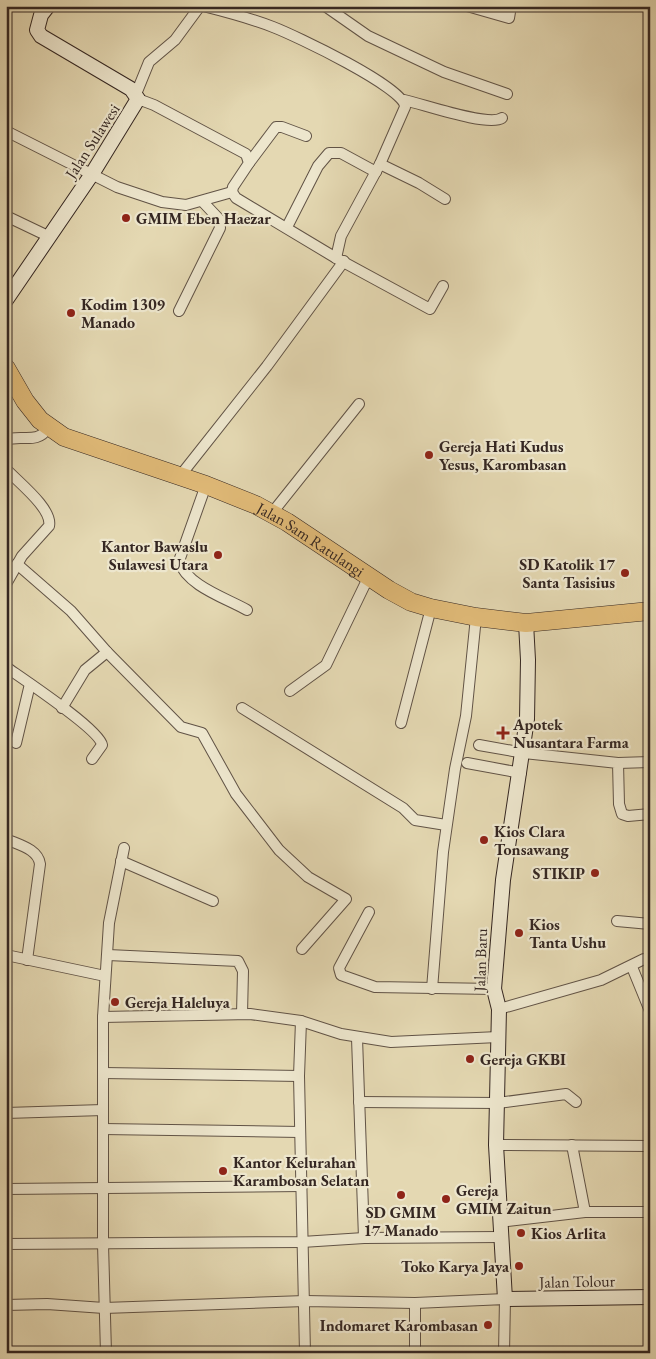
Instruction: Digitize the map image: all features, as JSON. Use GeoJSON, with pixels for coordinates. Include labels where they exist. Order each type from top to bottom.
{"type":"FeatureCollection","features":[{"type":"Feature","properties":{"kind":"highway","name":"Jalan Sam Ratulangi"},"geometry":{"type":"LineString","coordinates":[[6,368],[25,401],[48,428],[64,437],[206,485],[272,513],[389,590],[431,608],[476,617],[526,623],[650,611]]}},
{"type":"Feature","properties":{"kind":"street","name":"Jalan Sulawesi"},"geometry":{"type":"LineString","coordinates":[[6,300],[92,174],[137,96],[41,36],[37,30],[39,22],[48,6]]}},
{"type":"Feature","properties":{"kind":"street"},"geometry":{"type":"LineString","coordinates":[[249,163],[246,154],[239,149],[137,96],[149,62],[175,40],[201,6],[252,19],[295,36],[372,77],[397,93],[404,100],[469,117],[495,121],[502,118]]}},
{"type":"Feature","properties":{"kind":"street"},"geometry":{"type":"LineString","coordinates":[[325,6],[368,36],[444,72],[508,94]]}},
{"type":"Feature","properties":{"kind":"street"},"geometry":{"type":"LineString","coordinates":[[467,6],[509,18],[511,6]]}},
{"type":"Feature","properties":{"kind":"street"},"geometry":{"type":"LineString","coordinates":[[180,476],[267,366],[340,259],[341,236],[378,168],[405,107],[404,100]]}},
{"type":"Feature","properties":{"kind":"street"},"geometry":{"type":"LineString","coordinates":[[306,136],[282,127],[276,127],[233,187],[232,192],[236,198],[430,309],[443,286]]}},
{"type":"Feature","properties":{"kind":"street"},"geometry":{"type":"LineString","coordinates":[[6,131],[117,187],[162,202],[186,205],[232,192]]}},
{"type":"Feature","properties":{"kind":"street"},"geometry":{"type":"LineString","coordinates":[[287,227],[318,166],[329,153],[341,154],[420,183],[445,199]]}},
{"type":"Feature","properties":{"kind":"street"},"geometry":{"type":"LineString","coordinates":[[180,311],[220,228],[219,218],[202,201]]}},
{"type":"Feature","properties":{"kind":"street"},"geometry":{"type":"LineString","coordinates":[[6,216],[50,238]]}},
{"type":"Feature","properties":{"kind":"street"},"geometry":{"type":"LineString","coordinates":[[272,513],[359,404]]}},
{"type":"Feature","properties":{"kind":"street"},"geometry":{"type":"LineString","coordinates":[[7,439],[35,438],[41,436],[48,428]]}},
{"type":"Feature","properties":{"kind":"street"},"geometry":{"type":"LineString","coordinates":[[6,469],[40,504],[50,518],[49,526],[29,546],[6,584]]}},
{"type":"Feature","properties":{"kind":"street"},"geometry":{"type":"LineString","coordinates":[[206,485],[179,561],[186,574],[248,610]]}},
{"type":"Feature","properties":{"kind":"street"},"geometry":{"type":"LineString","coordinates":[[17,564],[66,606],[107,652],[181,727],[202,733],[236,794],[285,855],[317,884],[346,898],[302,949]]}},
{"type":"Feature","properties":{"kind":"street"},"geometry":{"type":"LineString","coordinates":[[290,691],[326,665],[369,576]]}},
{"type":"Feature","properties":{"kind":"street"},"geometry":{"type":"LineString","coordinates":[[401,723],[431,608]]}},
{"type":"Feature","properties":{"kind":"street"},"geometry":{"type":"LineString","coordinates":[[432,989],[439,889],[446,825],[466,716],[476,617]]}},
{"type":"Feature","properties":{"kind":"street","name":"Jalan Baru"},"geometry":{"type":"LineString","coordinates":[[505,1299],[496,1145],[499,1009],[494,989],[503,880],[524,753],[527,719],[528,660],[526,623]]}},
{"type":"Feature","properties":{"kind":"street"},"geometry":{"type":"LineString","coordinates":[[62,708],[84,670],[107,652]]}},
{"type":"Feature","properties":{"kind":"street"},"geometry":{"type":"LineString","coordinates":[[6,667],[62,708],[101,740],[102,745],[92,759]]}},
{"type":"Feature","properties":{"kind":"street"},"geometry":{"type":"LineString","coordinates":[[16,743],[30,684]]}},
{"type":"Feature","properties":{"kind":"street"},"geometry":{"type":"LineString","coordinates":[[242,708],[403,808],[412,818],[446,825]]}},
{"type":"Feature","properties":{"kind":"street"},"geometry":{"type":"LineString","coordinates":[[479,745],[524,753],[618,763],[650,762]]}},
{"type":"Feature","properties":{"kind":"street"},"geometry":{"type":"LineString","coordinates":[[467,763],[521,773]]}},
{"type":"Feature","properties":{"kind":"street"},"geometry":{"type":"LineString","coordinates":[[618,763],[619,804],[622,814],[628,816],[650,814]]}},
{"type":"Feature","properties":{"kind":"street"},"geometry":{"type":"LineString","coordinates":[[6,839],[35,852],[39,857],[40,864],[27,960]]}},
{"type":"Feature","properties":{"kind":"street"},"geometry":{"type":"LineString","coordinates":[[106,1353],[103,1244],[103,1017],[109,923],[124,848]]}},
{"type":"Feature","properties":{"kind":"street"},"geometry":{"type":"LineString","coordinates":[[121,861],[213,901]]}},
{"type":"Feature","properties":{"kind":"street"},"geometry":{"type":"LineString","coordinates":[[369,912],[339,968],[341,975],[375,987],[494,989]]}},
{"type":"Feature","properties":{"kind":"street"},"geometry":{"type":"LineString","coordinates":[[617,921],[650,924]]}},
{"type":"Feature","properties":{"kind":"street"},"geometry":{"type":"LineString","coordinates":[[6,955],[105,976]]}},
{"type":"Feature","properties":{"kind":"street"},"geometry":{"type":"LineString","coordinates":[[108,955],[238,961],[243,971],[242,1014]]}},
{"type":"Feature","properties":{"kind":"street"},"geometry":{"type":"LineString","coordinates":[[499,1009],[601,980],[632,967],[644,959]]}},
{"type":"Feature","properties":{"kind":"street"},"geometry":{"type":"LineString","coordinates":[[632,967],[650,1011]]}},
{"type":"Feature","properties":{"kind":"street"},"geometry":{"type":"LineString","coordinates":[[103,1017],[242,1014],[301,1021],[357,1038],[391,1042],[498,1037]]}},
{"type":"Feature","properties":{"kind":"street"},"geometry":{"type":"LineString","coordinates":[[301,1021],[299,1076],[305,1353]]}},
{"type":"Feature","properties":{"kind":"street"},"geometry":{"type":"LineString","coordinates":[[357,1038],[364,1238]]}},
{"type":"Feature","properties":{"kind":"street"},"geometry":{"type":"LineString","coordinates":[[103,1073],[299,1076]]}},
{"type":"Feature","properties":{"kind":"street"},"geometry":{"type":"LineString","coordinates":[[358,1102],[498,1103],[566,1094],[576,1102]]}},
{"type":"Feature","properties":{"kind":"street"},"geometry":{"type":"LineString","coordinates":[[6,1113],[103,1110]]}},
{"type":"Feature","properties":{"kind":"street"},"geometry":{"type":"LineString","coordinates":[[103,1129],[300,1132]]}},
{"type":"Feature","properties":{"kind":"street"},"geometry":{"type":"LineString","coordinates":[[496,1145],[650,1146]]}},
{"type":"Feature","properties":{"kind":"street"},"geometry":{"type":"LineString","coordinates":[[572,1145],[585,1212]]}},
{"type":"Feature","properties":{"kind":"street"},"geometry":{"type":"LineString","coordinates":[[6,1189],[103,1186],[206,1188],[302,1186]]}},
{"type":"Feature","properties":{"kind":"street"},"geometry":{"type":"LineString","coordinates":[[499,1222],[585,1212],[650,1212]]}},
{"type":"Feature","properties":{"kind":"street"},"geometry":{"type":"LineString","coordinates":[[6,1244],[302,1242],[364,1238],[500,1237]]}},
{"type":"Feature","properties":{"kind":"street","name":"Jalan Tolour"},"geometry":{"type":"LineString","coordinates":[[505,1299],[650,1297]]}},
{"type":"Feature","properties":{"kind":"street"},"geometry":{"type":"LineString","coordinates":[[6,1305],[47,1304],[104,1308],[305,1301],[415,1303],[505,1299],[504,1353]]}},
{"type":"Feature","properties":{"kind":"street"},"geometry":{"type":"LineString","coordinates":[[415,1303],[415,1353]]}},
{"type":"Feature","properties":{"kind":"place","name":"GMIM Eben Haezar"},"geometry":{"type":"Point","coordinates":[126,218]}},
{"type":"Feature","properties":{"kind":"place","name":"Kodim 1309 Manado"},"geometry":{"type":"Point","coordinates":[71,313]}},
{"type":"Feature","properties":{"kind":"place","name":"Gereja Hati Kudus Yesus, Karombasan"},"geometry":{"type":"Point","coordinates":[429,455]}},
{"type":"Feature","properties":{"kind":"place","name":"Kantor Bawaslu Sulawesi Utara"},"geometry":{"type":"Point","coordinates":[218,555]}},
{"type":"Feature","properties":{"kind":"place","name":"SD Katolik 17 Santa Tasisius"},"geometry":{"type":"Point","coordinates":[625,573]}},
{"type":"Feature","properties":{"kind":"place","name":"Apotek Nusantara Farma"},"geometry":{"type":"Point","coordinates":[503,733]}},
{"type":"Feature","properties":{"kind":"place","name":"Kios Clara Tonsawang"},"geometry":{"type":"Point","coordinates":[484,840]}},
{"type":"Feature","properties":{"kind":"place","name":"STIKIP"},"geometry":{"type":"Point","coordinates":[595,873]}},
{"type":"Feature","properties":{"kind":"place","name":"Kios Tanta Ushu"},"geometry":{"type":"Point","coordinates":[519,933]}},
{"type":"Feature","properties":{"kind":"place","name":"Gereja Haleluya"},"geometry":{"type":"Point","coordinates":[115,1002]}},
{"type":"Feature","properties":{"kind":"place","name":"Gereja GKBI"},"geometry":{"type":"Point","coordinates":[470,1059]}},
{"type":"Feature","properties":{"kind":"place","name":"Kantor Kelurahan Karambosan Selatan"},"geometry":{"type":"Point","coordinates":[223,1171]}},
{"type":"Feature","properties":{"kind":"place","name":"SD GMIM 17 Manado"},"geometry":{"type":"Point","coordinates":[401,1195]}},
{"type":"Feature","properties":{"kind":"place","name":"Gereja GMIM Zaitun"},"geometry":{"type":"Point","coordinates":[446,1199]}},
{"type":"Feature","properties":{"kind":"place","name":"Kios Arlita"},"geometry":{"type":"Point","coordinates":[521,1233]}},
{"type":"Feature","properties":{"kind":"place","name":"Toko Karya Jaya"},"geometry":{"type":"Point","coordinates":[519,1266]}},
{"type":"Feature","properties":{"kind":"place","name":"Indomaret Karombasan"},"geometry":{"type":"Point","coordinates":[488,1325]}}]}
